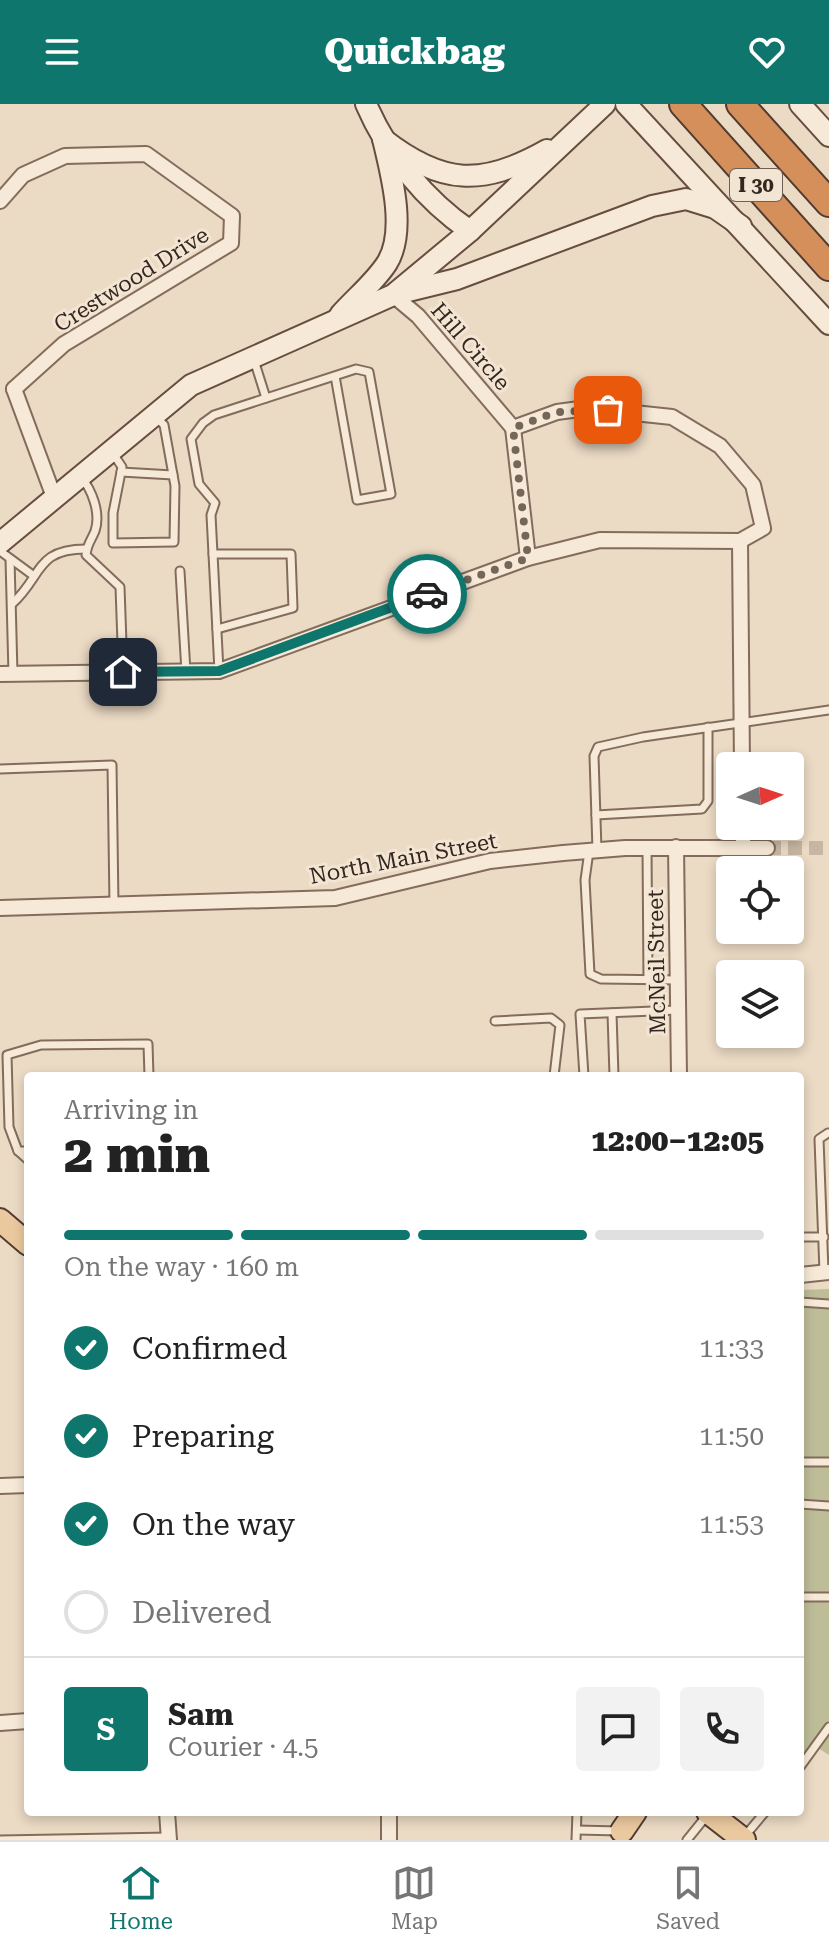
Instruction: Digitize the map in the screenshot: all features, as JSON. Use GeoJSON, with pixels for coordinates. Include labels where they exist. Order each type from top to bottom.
{"type":"FeatureCollection","features":[{"type":"Feature","properties":{"kind":"highway","name":"I 30"},"geometry":{"type":"LineString","coordinates":[[683,104],[829,267]]}},
{"type":"Feature","properties":{"kind":"highway","name":"I 30"},"geometry":{"type":"LineString","coordinates":[[740,104],[829,203]]}},
{"type":"Feature","properties":{"kind":"main road"},"geometry":{"type":"LineString","coordinates":[[366,104],[383,139],[437,208],[470,231]]}},
{"type":"Feature","properties":{"kind":"main road"},"geometry":{"type":"LineString","coordinates":[[393,295],[470,231],[605,104]]}},
{"type":"Feature","properties":{"kind":"main road"},"geometry":{"type":"LineString","coordinates":[[626,104],[829,324]]}},
{"type":"Feature","properties":{"kind":"main road"},"geometry":{"type":"LineString","coordinates":[[800,104],[829,136]]}},
{"type":"Feature","properties":{"kind":"main road"},"geometry":{"type":"LineString","coordinates":[[383,139],[433,172],[492,175],[512,170],[581,128]]}},
{"type":"Feature","properties":{"kind":"main road"},"geometry":{"type":"LineString","coordinates":[[336,320],[388,261],[396,225],[395,191],[383,139]]}},
{"type":"Feature","properties":{"kind":"main road"},"geometry":{"type":"LineString","coordinates":[[5,551],[54,497],[191,385],[336,320],[393,295],[457,279],[652,206],[686,199],[715,208],[741,226]]}},
{"type":"Feature","properties":{"kind":"main road"},"geometry":{"type":"LineString","coordinates":[[0,1220],[24,1241]]}},
{"type":"Feature","properties":{"kind":"main road"},"geometry":{"type":"LineString","coordinates":[[714,1816],[743,1840]]}},
{"type":"Feature","properties":{"kind":"street","name":"Crestwood Drive"},"geometry":{"type":"LineString","coordinates":[[0,201],[23,175],[65,156],[146,154],[232,216],[231,243],[64,344],[7,389]]}},
{"type":"Feature","properties":{"kind":"street","name":"Hill Circle"},"geometry":{"type":"LineString","coordinates":[[393,295],[418,316],[513,428]]}},
{"type":"Feature","properties":{"kind":"street"},"geometry":{"type":"LineString","coordinates":[[7,389],[54,497]]}},
{"type":"Feature","properties":{"kind":"street"},"geometry":{"type":"LineString","coordinates":[[6,674],[219,671],[528,558],[600,540],[740,541],[763,528],[753,485],[720,446],[672,417],[587,408],[557,412],[513,428],[528,558]]}},
{"type":"Feature","properties":{"kind":"street"},"geometry":{"type":"LineString","coordinates":[[740,541],[742,752]]}},
{"type":"Feature","properties":{"kind":"street"},"geometry":{"type":"LineString","coordinates":[[743,840],[743,848]]}},
{"type":"Feature","properties":{"kind":"street","name":"McNeil Street"},"geometry":{"type":"LineString","coordinates":[[676,847],[679,1072]]}},
{"type":"Feature","properties":{"kind":"street","name":"North Main Street"},"geometry":{"type":"LineString","coordinates":[[0,908],[335,898],[490,861],[647,848],[767,848]]}},
{"type":"Feature","properties":{"kind":"street"},"geometry":{"type":"LineString","coordinates":[[804,1275],[827,1272]]}},
{"type":"Feature","properties":{"kind":"street"},"geometry":{"type":"LineString","coordinates":[[0,1486],[24,1485]]}},
{"type":"Feature","properties":{"kind":"street"},"geometry":{"type":"LineString","coordinates":[[0,1723],[24,1721]]}},
{"type":"Feature","properties":{"kind":"street"},"geometry":{"type":"LineString","coordinates":[[167,1816],[169,1839]]}},
{"type":"Feature","properties":{"kind":"street"},"geometry":{"type":"LineString","coordinates":[[389,1816],[389,1840]]}},
{"type":"Feature","properties":{"kind":"lane"},"geometry":{"type":"LineString","coordinates":[[253,358],[266,398]]}},
{"type":"Feature","properties":{"kind":"lane"},"geometry":{"type":"LineString","coordinates":[[219,671],[211,515],[215,503],[199,484],[191,439],[203,423],[214,415],[356,369],[369,372],[391,494],[357,500],[335,376]]}},
{"type":"Feature","properties":{"kind":"lane"},"geometry":{"type":"LineString","coordinates":[[111,450],[122,467],[113,513],[113,543],[174,542],[173,475],[164,425],[154,415]]}},
{"type":"Feature","properties":{"kind":"lane"},"geometry":{"type":"LineString","coordinates":[[121,472],[173,475]]}},
{"type":"Feature","properties":{"kind":"lane"},"geometry":{"type":"LineString","coordinates":[[80,476],[91,489],[95,503],[95,531],[86,549],[91,562],[120,587],[123,672]]}},
{"type":"Feature","properties":{"kind":"lane"},"geometry":{"type":"LineString","coordinates":[[12,604],[44,559],[65,549],[86,549]]}},
{"type":"Feature","properties":{"kind":"lane"},"geometry":{"type":"LineString","coordinates":[[0,551],[5,551],[34,576]]}},
{"type":"Feature","properties":{"kind":"lane"},"geometry":{"type":"LineString","coordinates":[[5,551],[12,604],[6,674]]}},
{"type":"Feature","properties":{"kind":"lane"},"geometry":{"type":"LineString","coordinates":[[213,554],[291,554],[293,608],[217,629]]}},
{"type":"Feature","properties":{"kind":"lane"},"geometry":{"type":"LineString","coordinates":[[180,571],[186,672]]}},
{"type":"Feature","properties":{"kind":"lane"},"geometry":{"type":"LineString","coordinates":[[678,980],[601,979],[587,968],[585,880],[593,851],[596,815],[594,756],[598,747],[829,710]]}},
{"type":"Feature","properties":{"kind":"lane"},"geometry":{"type":"LineString","coordinates":[[596,815],[702,809],[708,801],[708,727]]}},
{"type":"Feature","properties":{"kind":"lane"},"geometry":{"type":"LineString","coordinates":[[0,769],[112,765],[114,906]]}},
{"type":"Feature","properties":{"kind":"lane"},"geometry":{"type":"LineString","coordinates":[[647,848],[648,980]]}},
{"type":"Feature","properties":{"kind":"lane"},"geometry":{"type":"LineString","coordinates":[[584,1072],[580,1014],[678,1010]]}},
{"type":"Feature","properties":{"kind":"lane"},"geometry":{"type":"LineString","coordinates":[[612,1013],[614,1072]]}},
{"type":"Feature","properties":{"kind":"lane"},"geometry":{"type":"LineString","coordinates":[[495,1021],[551,1018],[560,1025],[554,1072]]}},
{"type":"Feature","properties":{"kind":"lane"},"geometry":{"type":"LineString","coordinates":[[24,1156],[18,1151],[9,1127],[4,1055],[41,1045],[148,1044],[149,1072]]}},
{"type":"Feature","properties":{"kind":"lane"},"geometry":{"type":"LineString","coordinates":[[827,1272],[819,1139],[828,1133]]}},
{"type":"Feature","properties":{"kind":"lane"},"geometry":{"type":"LineString","coordinates":[[18,1151],[24,1151]]}},
{"type":"Feature","properties":{"kind":"lane"},"geometry":{"type":"LineString","coordinates":[[804,1237],[824,1237]]}},
{"type":"Feature","properties":{"kind":"lane"},"geometry":{"type":"LineString","coordinates":[[804,1302],[829,1304]]}},
{"type":"Feature","properties":{"kind":"lane"},"geometry":{"type":"LineString","coordinates":[[804,1462],[829,1462]]}},
{"type":"Feature","properties":{"kind":"lane"},"geometry":{"type":"LineString","coordinates":[[804,1504],[829,1506]]}},
{"type":"Feature","properties":{"kind":"lane"},"geometry":{"type":"LineString","coordinates":[[804,1597],[829,1597]]}},
{"type":"Feature","properties":{"kind":"lane"},"geometry":{"type":"LineString","coordinates":[[804,1761],[829,1727]]}},
{"type":"Feature","properties":{"kind":"lane"},"geometry":{"type":"LineString","coordinates":[[576,1840],[577,1816]]}},
{"type":"Feature","properties":{"kind":"lane"},"geometry":{"type":"LineString","coordinates":[[687,1840],[706,1816]]}},
{"type":"Feature","properties":{"kind":"lane"},"geometry":{"type":"LineString","coordinates":[[743,1840],[762,1816]]}},
{"type":"Feature","properties":{"kind":"lane"},"geometry":{"type":"LineString","coordinates":[[577,1830],[622,1828]]}},
{"type":"Feature","properties":{"kind":"lane"},"geometry":{"type":"LineString","coordinates":[[0,1840],[169,1839]]}},
{"type":"Feature","properties":{"kind":"green space"},"geometry":{"type":"Polygon","coordinates":[[[829,1289],[829,1755],[818,1748],[804,1767],[804,1290],[829,1289]]]}},
{"type":"Feature","properties":{"kind":"tunnel"},"geometry":{"type":"LineString","coordinates":[[767,848],[829,848]]}},
{"type":"Feature","properties":{"kind":"way so far"},"geometry":{"type":"LineString","coordinates":[[427,594],[528,558],[513,428],[557,412],[587,408],[608,410]]}},
{"type":"Feature","properties":{"kind":"route"},"geometry":{"type":"LineString","coordinates":[[123,672],[219,671],[427,594]]}}]}
